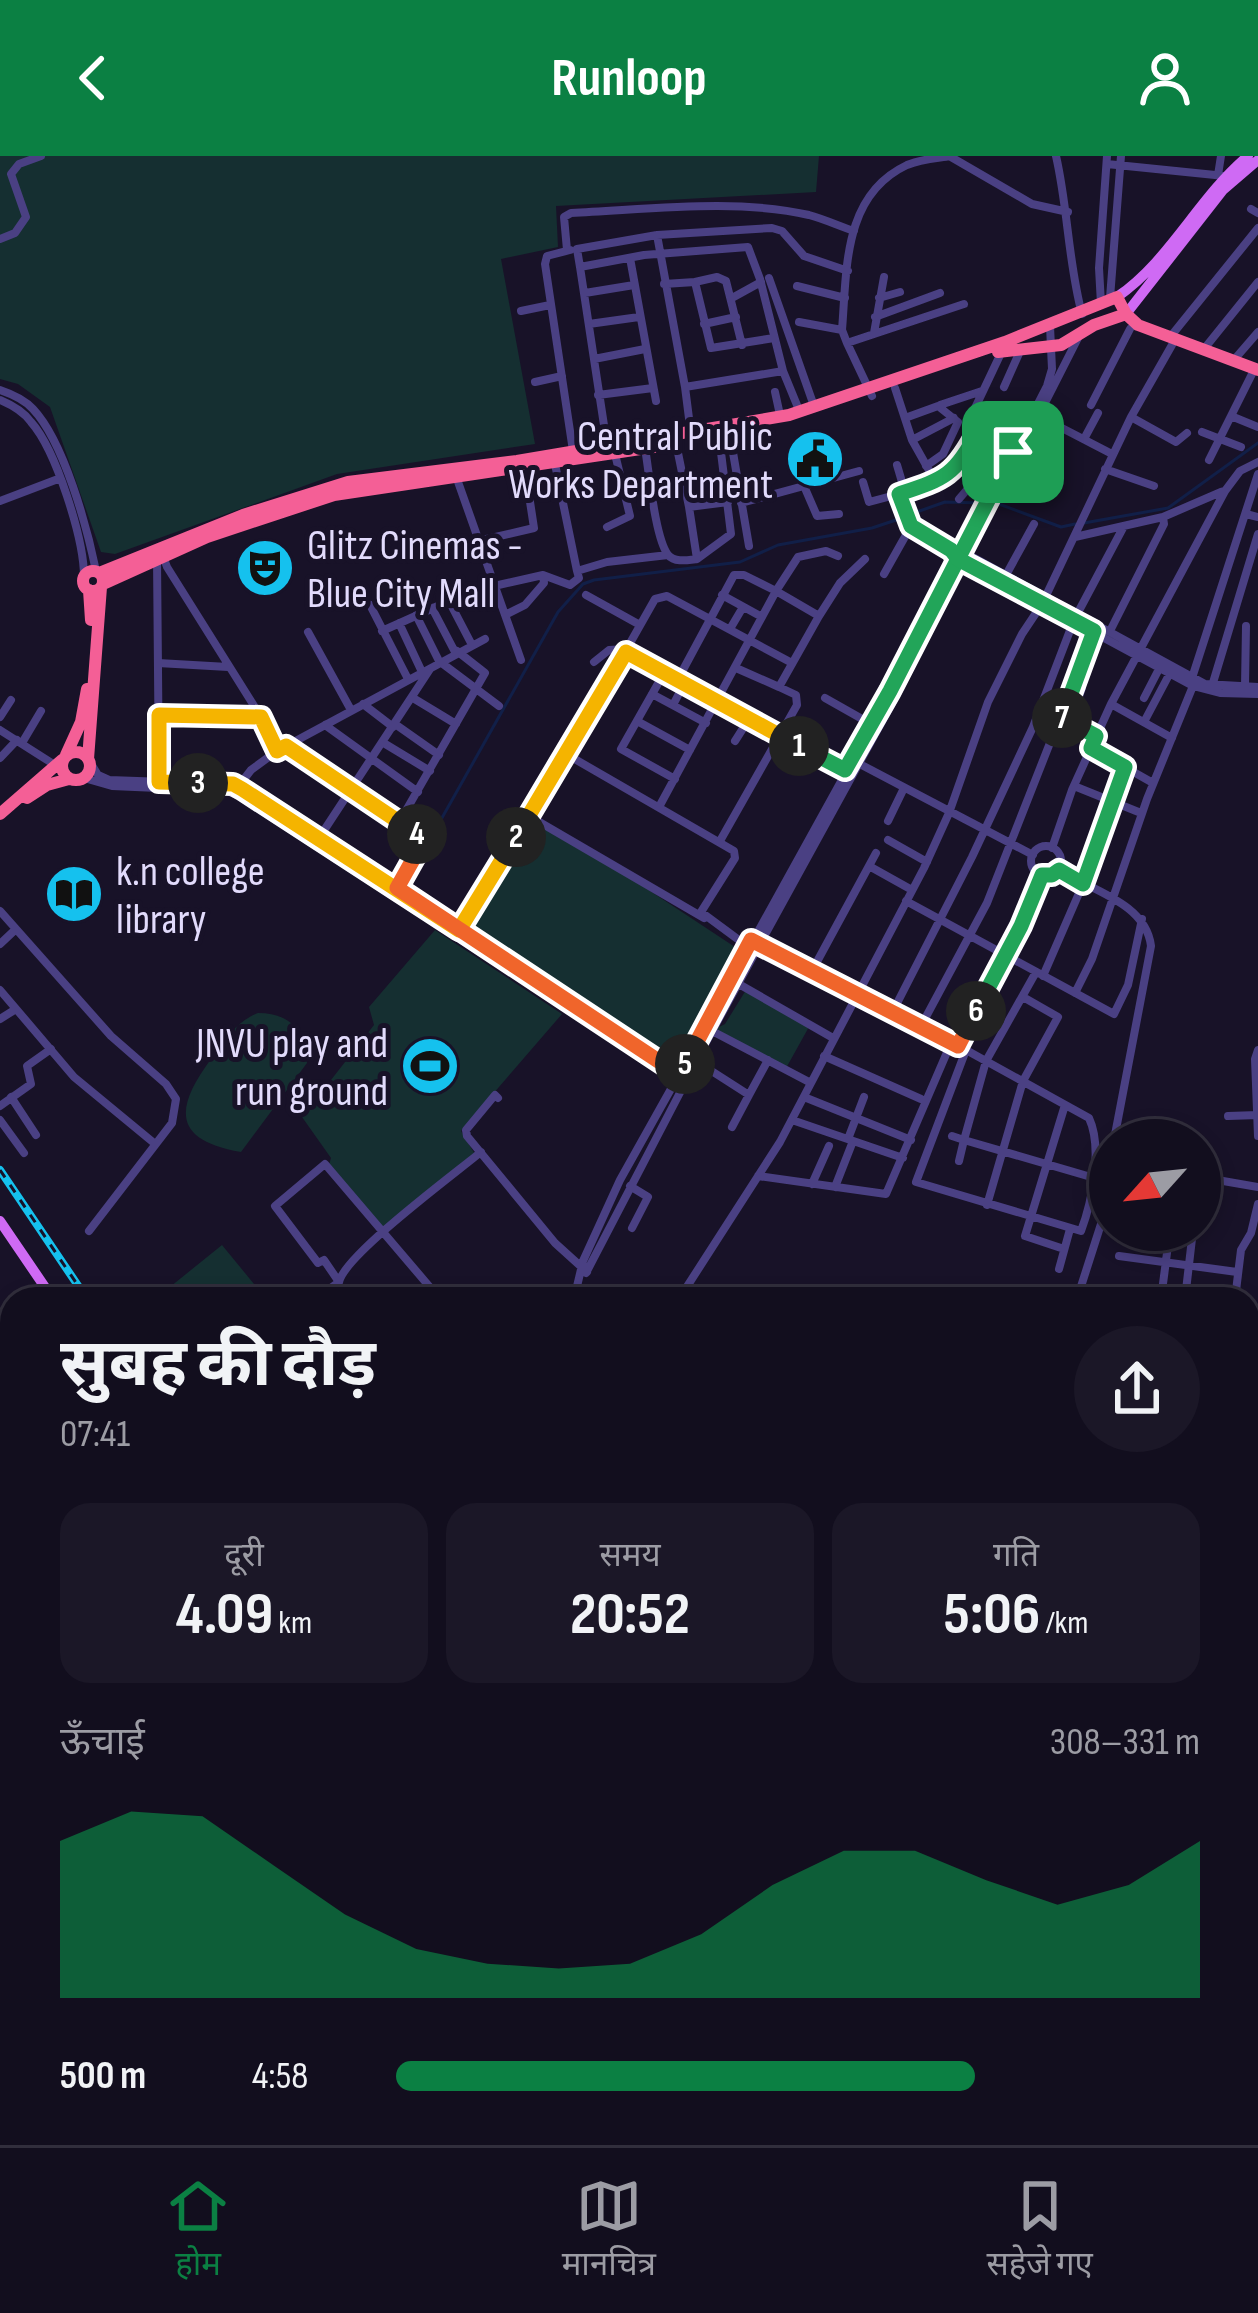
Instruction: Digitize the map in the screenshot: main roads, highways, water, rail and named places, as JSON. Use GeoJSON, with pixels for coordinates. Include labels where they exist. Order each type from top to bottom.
{"type":"FeatureCollection","features":[{"type":"Feature","properties":{"kind":"highway"},"geometry":{"type":"LineString","coordinates":[[95,580],[226,521],[348,482],[462,470],[573,451],[646,448],[819,414],[1109,301],[1128,321],[1256,374]]}},
{"type":"Feature","properties":{"kind":"highway"},"geometry":{"type":"LineString","coordinates":[[95,580],[319,499],[368,488],[555,464],[800,412],[895,388],[1002,351],[1050,348],[1078,338],[1094,325],[1128,321]]}},
{"type":"Feature","properties":{"kind":"highway"},"geometry":{"type":"LineString","coordinates":[[1171,341],[1204,349],[1256,374]]}},
{"type":"Feature","properties":{"kind":"highway"},"geometry":{"type":"LineString","coordinates":[[76,778],[62,770],[61,760],[86,704],[95,580]]}},
{"type":"Feature","properties":{"kind":"highway"},"geometry":{"type":"LineString","coordinates":[[0,818],[39,789],[76,778],[89,760],[95,580]]}},
{"type":"Feature","properties":{"kind":"highway"},"geometry":{"type":"LineString","coordinates":[[0,818],[61,760],[75,752],[89,760]]}},
{"type":"Feature","properties":{"kind":"main road"},"geometry":{"type":"LineString","coordinates":[[1109,301],[1141,280],[1221,176],[1248,156]]}},
{"type":"Feature","properties":{"kind":"main road"},"geometry":{"type":"LineString","coordinates":[[1128,321],[1209,207],[1258,160]]}},
{"type":"Feature","properties":{"kind":"main road"},"geometry":{"type":"LineString","coordinates":[[0,1220],[42,1287]]}},
{"type":"Feature","properties":{"kind":"main road"},"geometry":{"type":"LineString","coordinates":[[0,1232],[40,1287]]}},
{"type":"Feature","properties":{"kind":"waterway"},"geometry":{"type":"LineString","coordinates":[[1084,523],[1168,508],[1258,443]]}},
{"type":"Feature","properties":{"kind":"waterway"},"geometry":{"type":"LineString","coordinates":[[911,514],[945,502],[983,503]]}},
{"type":"Feature","properties":{"kind":"waterway"},"geometry":{"type":"LineString","coordinates":[[999,504],[1061,527],[1075,524]]}},
{"type":"Feature","properties":{"kind":"waterway"},"geometry":{"type":"LineString","coordinates":[[403,887],[558,612],[583,584],[740,562],[778,545],[902,518]]}},
{"type":"Feature","properties":{"kind":"railway"},"geometry":{"type":"LineString","coordinates":[[0,1170],[79,1287]]}},
{"type":"Feature","properties":{"kind":"place","name":"Central Public Works Department"},"geometry":{"type":"Point","coordinates":[815,459]}},
{"type":"Feature","properties":{"kind":"place","name":"Glitz Cinemas - Blue City Mall"},"geometry":{"type":"Point","coordinates":[265,568]}},
{"type":"Feature","properties":{"kind":"place","name":"k.n college library"},"geometry":{"type":"Point","coordinates":[74,894]}},
{"type":"Feature","properties":{"kind":"place","name":"JNVU play and run ground"},"geometry":{"type":"Point","coordinates":[430,1066]}}]}
